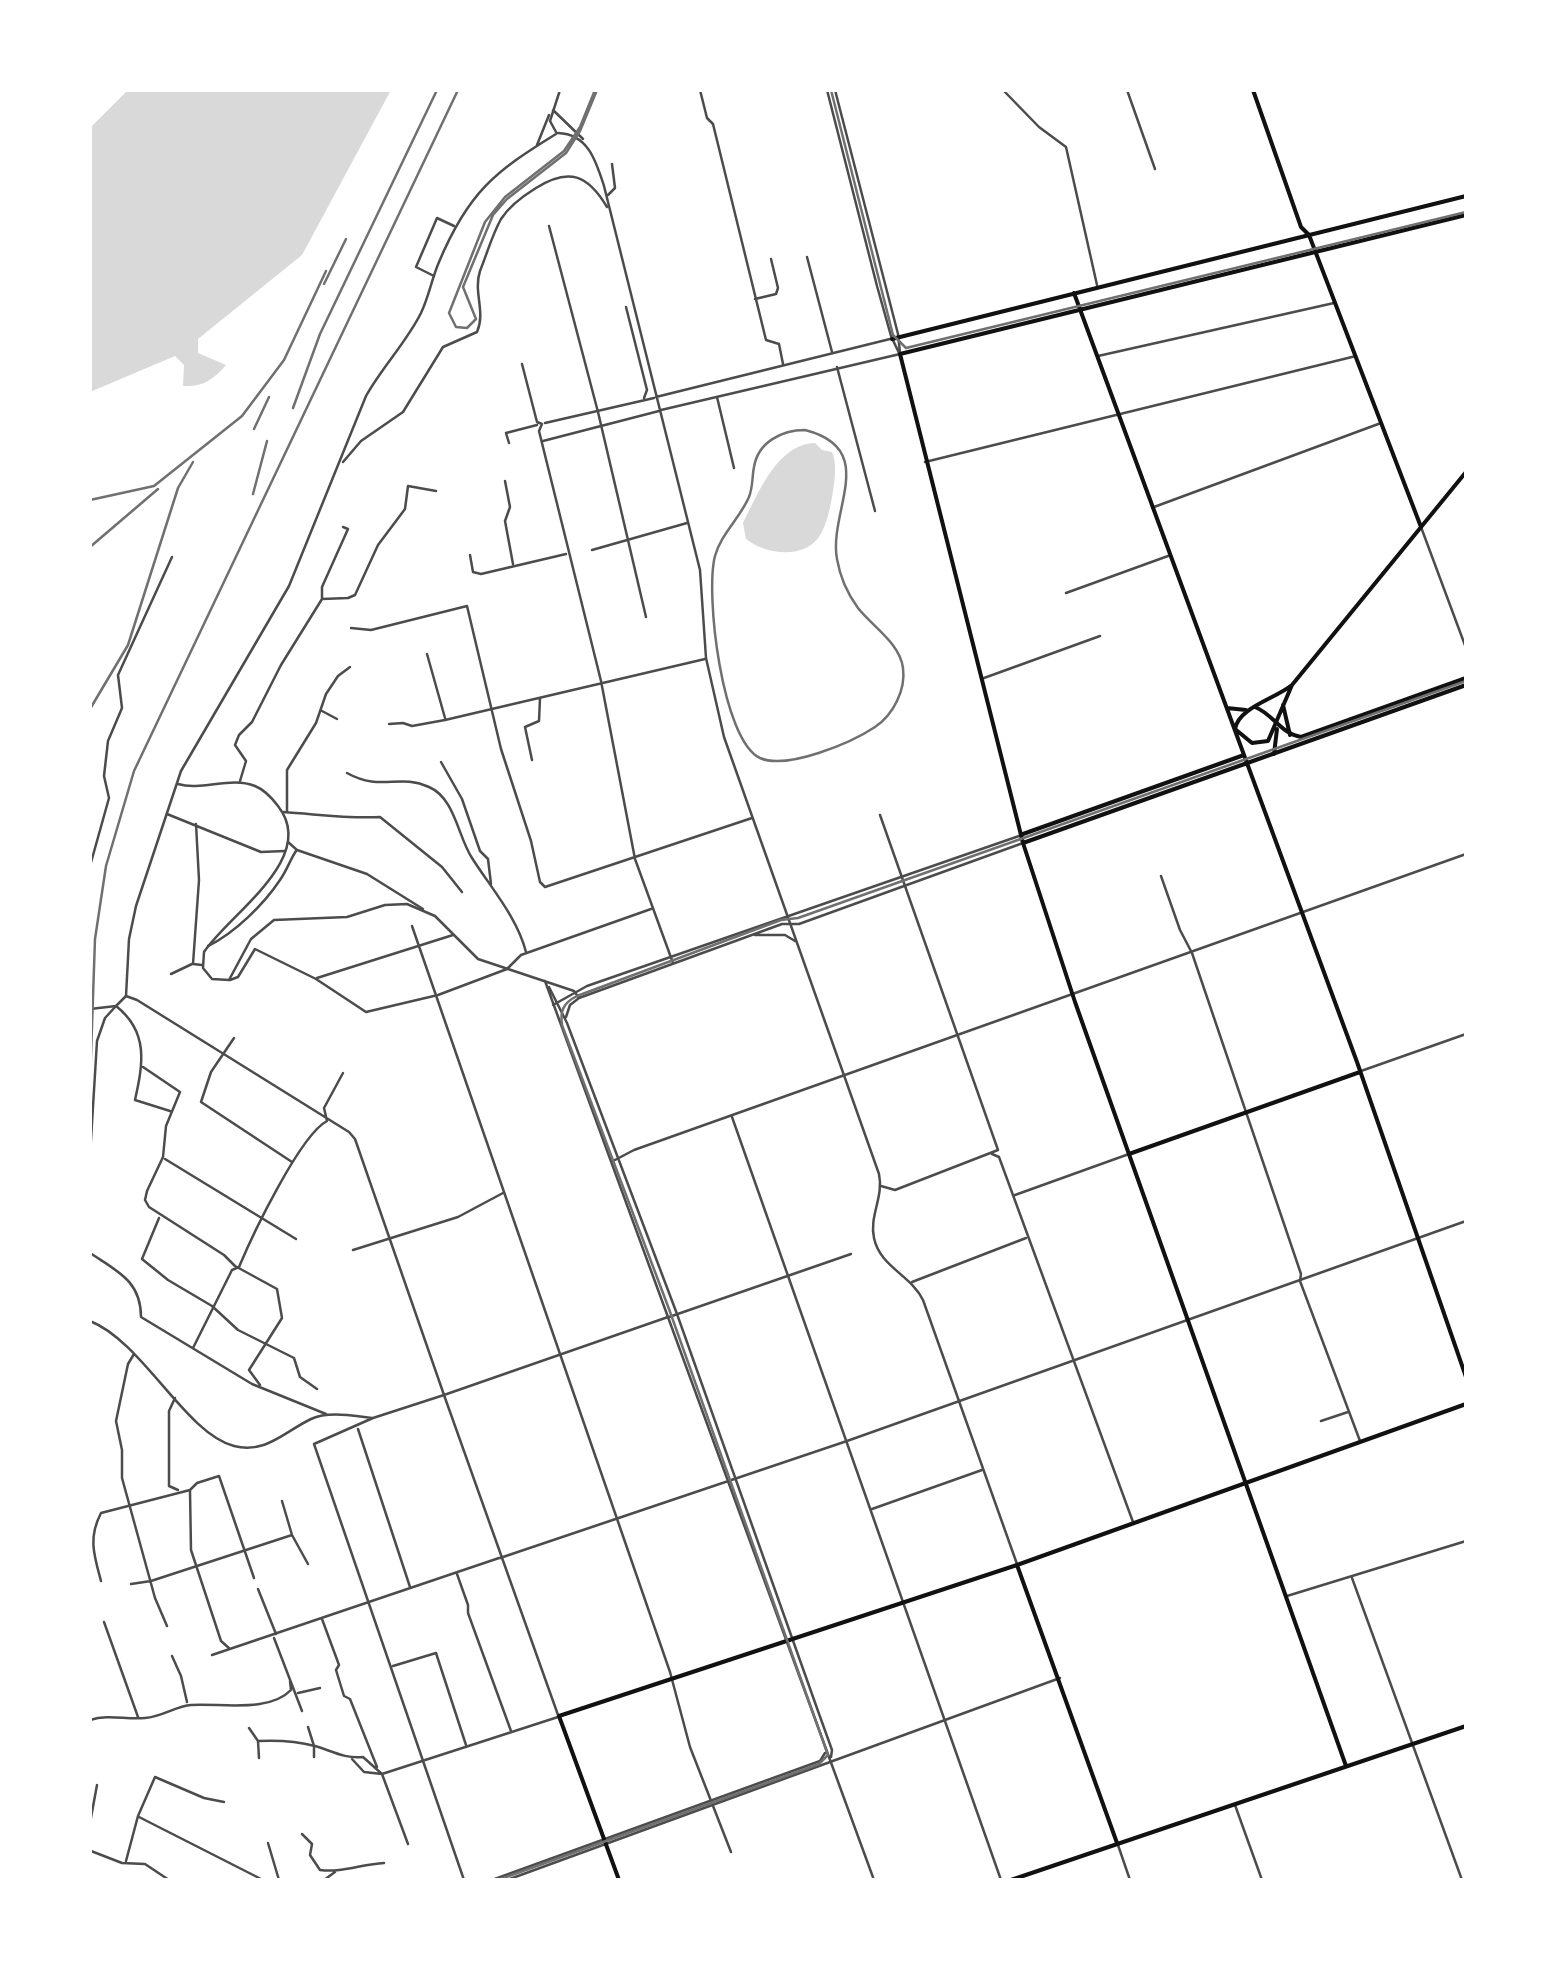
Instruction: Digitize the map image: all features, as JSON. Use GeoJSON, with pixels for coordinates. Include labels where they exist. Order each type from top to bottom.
{"type":"FeatureCollection","features":[{"type":"Feature","properties":{"kind":"main road"},"geometry":{"type":"LineString","coordinates":[[1252,90],[1301,227],[1309,236],[1421,527]]}},
{"type":"Feature","properties":{"kind":"main road"},"geometry":{"type":"LineString","coordinates":[[895,338],[1466,196]]}},
{"type":"Feature","properties":{"kind":"main road"},"geometry":{"type":"LineString","coordinates":[[1346,1766],[1020,835],[900,354],[1466,215]]}},
{"type":"Feature","properties":{"kind":"main road"},"geometry":{"type":"LineString","coordinates":[[1074,293],[1236,729],[1466,1377]]}},
{"type":"Feature","properties":{"kind":"main road"},"geometry":{"type":"LineString","coordinates":[[1236,729],[1249,741],[1262,744],[1272,737],[1292,684],[1466,472]]}},
{"type":"Feature","properties":{"kind":"main road"},"geometry":{"type":"LineString","coordinates":[[1255,707],[1267,712],[1290,735],[1301,736],[1466,681]]}},
{"type":"Feature","properties":{"kind":"main road"},"geometry":{"type":"LineString","coordinates":[[1023,843],[1298,746],[1466,681]]}},
{"type":"Feature","properties":{"kind":"main road"},"geometry":{"type":"LineString","coordinates":[[1227,708],[1255,707],[1292,684]]}},
{"type":"Feature","properties":{"kind":"main road"},"geometry":{"type":"LineString","coordinates":[[1283,704],[1290,735]]}},
{"type":"Feature","properties":{"kind":"main road"},"geometry":{"type":"LineString","coordinates":[[1236,729],[1246,710]]}},
{"type":"Feature","properties":{"kind":"main road"},"geometry":{"type":"LineString","coordinates":[[1274,754],[1276,724]]}},
{"type":"Feature","properties":{"kind":"main road"},"geometry":{"type":"LineString","coordinates":[[1020,835],[1244,755]]}},
{"type":"Feature","properties":{"kind":"main road"},"geometry":{"type":"LineString","coordinates":[[1129,1154],[1360,1072]]}},
{"type":"Feature","properties":{"kind":"main road"},"geometry":{"type":"LineString","coordinates":[[619,1880],[559,1716],[1017,1565],[1466,1404]]}},
{"type":"Feature","properties":{"kind":"main road"},"geometry":{"type":"LineString","coordinates":[[1017,1565],[1118,1843]]}},
{"type":"Feature","properties":{"kind":"main road"},"geometry":{"type":"LineString","coordinates":[[1011,1880],[1466,1726]]}},
{"type":"Feature","properties":{"kind":"street"},"geometry":{"type":"LineString","coordinates":[[537,145],[560,90]]}},
{"type":"Feature","properties":{"kind":"street"},"geometry":{"type":"LineString","coordinates":[[700,90],[706,118],[713,124],[766,340],[778,344],[784,366]]}},
{"type":"Feature","properties":{"kind":"street"},"geometry":{"type":"LineString","coordinates":[[542,441],[900,354],[877,286],[827,90]]}},
{"type":"Feature","properties":{"kind":"street"},"geometry":{"type":"LineString","coordinates":[[835,90],[895,338]]}},
{"type":"Feature","properties":{"kind":"street"},"geometry":{"type":"LineString","coordinates":[[1003,90],[1039,127],[1066,147],[1098,287]]}},
{"type":"Feature","properties":{"kind":"street"},"geometry":{"type":"LineString","coordinates":[[1127,90],[1155,169]]}},
{"type":"Feature","properties":{"kind":"street"},"geometry":{"type":"LineString","coordinates":[[552,109],[584,141],[598,165],[607,196],[700,570],[706,658],[725,741],[881,1186],[874,1238],[884,1260],[911,1282],[923,1300],[1017,1565]]}},
{"type":"Feature","properties":{"kind":"street"},"geometry":{"type":"LineString","coordinates":[[552,109],[551,126],[558,133]]}},
{"type":"Feature","properties":{"kind":"street"},"geometry":{"type":"LineString","coordinates":[[90,1156],[97,1040],[106,1018],[126,996],[129,939],[136,906],[176,784],[289,586],[376,377],[398,352],[421,314],[455,227],[475,194],[558,133],[584,141]]}},
{"type":"Feature","properties":{"kind":"street"},"geometry":{"type":"LineString","coordinates":[[607,196],[614,188],[612,164]]}},
{"type":"Feature","properties":{"kind":"street"},"geometry":{"type":"LineString","coordinates":[[849,177],[856,175]]}},
{"type":"Feature","properties":{"kind":"street"},"geometry":{"type":"LineString","coordinates":[[339,468],[356,446],[404,412],[443,347],[477,332],[482,321],[477,280],[500,221],[515,202],[549,180],[571,176],[595,190],[610,213]]}},
{"type":"Feature","properties":{"kind":"street"},"geometry":{"type":"LineString","coordinates":[[435,276],[416,267],[422,252],[437,218],[455,227]]}},
{"type":"Feature","properties":{"kind":"street"},"geometry":{"type":"LineString","coordinates":[[861,222],[868,220]]}},
{"type":"Feature","properties":{"kind":"street"},"geometry":{"type":"LineString","coordinates":[[548,226],[598,412],[646,617]]}},
{"type":"Feature","properties":{"kind":"street"},"geometry":{"type":"LineString","coordinates":[[866,244],[874,242]]}},
{"type":"Feature","properties":{"kind":"street"},"geometry":{"type":"LineString","coordinates":[[807,257],[832,353]]}},
{"type":"Feature","properties":{"kind":"street"},"geometry":{"type":"LineString","coordinates":[[754,299],[776,294],[771,259]]}},
{"type":"Feature","properties":{"kind":"street"},"geometry":{"type":"LineString","coordinates":[[877,286],[884,284]]}},
{"type":"Feature","properties":{"kind":"street"},"geometry":{"type":"LineString","coordinates":[[1096,357],[1335,302]]}},
{"type":"Feature","properties":{"kind":"street"},"geometry":{"type":"LineString","coordinates":[[626,307],[647,390],[644,400]]}},
{"type":"Feature","properties":{"kind":"street"},"geometry":{"type":"LineString","coordinates":[[509,443],[506,433],[895,338]]}},
{"type":"Feature","properties":{"kind":"street"},"geometry":{"type":"LineString","coordinates":[[925,462],[1356,356]]}},
{"type":"Feature","properties":{"kind":"street"},"geometry":{"type":"LineString","coordinates":[[522,364],[537,422],[542,424]]}},
{"type":"Feature","properties":{"kind":"street"},"geometry":{"type":"LineString","coordinates":[[837,367],[876,511]]}},
{"type":"Feature","properties":{"kind":"street"},"geometry":{"type":"LineString","coordinates":[[776,368],[779,382]]}},
{"type":"Feature","properties":{"kind":"street"},"geometry":{"type":"LineString","coordinates":[[716,397],[734,468]]}},
{"type":"Feature","properties":{"kind":"street"},"geometry":{"type":"LineString","coordinates":[[1152,508],[1382,423]]}},
{"type":"Feature","properties":{"kind":"street"},"geometry":{"type":"LineString","coordinates":[[542,424],[539,431],[601,681],[636,858],[673,964]]}},
{"type":"Feature","properties":{"kind":"street"},"geometry":{"type":"LineString","coordinates":[[354,429],[356,438],[370,436]]}},
{"type":"Feature","properties":{"kind":"street"},"geometry":{"type":"LineString","coordinates":[[505,481],[510,507],[504,521],[513,566]]}},
{"type":"Feature","properties":{"kind":"street"},"geometry":{"type":"LineString","coordinates":[[322,599],[355,595],[378,545],[405,509],[408,486],[436,491]]}},
{"type":"Feature","properties":{"kind":"street"},"geometry":{"type":"LineString","coordinates":[[592,550],[688,522]]}},
{"type":"Feature","properties":{"kind":"street"},"geometry":{"type":"LineString","coordinates":[[240,782],[246,761],[235,745],[239,735],[252,722],[322,599],[322,587],[348,529],[343,527]]}},
{"type":"Feature","properties":{"kind":"street"},"geometry":{"type":"LineString","coordinates":[[1421,527],[1466,648]]}},
{"type":"Feature","properties":{"kind":"street"},"geometry":{"type":"LineString","coordinates":[[470,555],[472,572],[481,574],[568,554]]}},
{"type":"Feature","properties":{"kind":"street"},"geometry":{"type":"LineString","coordinates":[[1066,593],[1170,555]]}},
{"type":"Feature","properties":{"kind":"street"},"geometry":{"type":"LineString","coordinates":[[90,866],[109,798],[104,776],[108,742],[122,708],[118,675],[172,557]]}},
{"type":"Feature","properties":{"kind":"street"},"geometry":{"type":"LineString","coordinates":[[350,628],[371,630],[467,606],[501,749],[544,887],[752,818]]}},
{"type":"Feature","properties":{"kind":"street"},"geometry":{"type":"LineString","coordinates":[[980,679],[1100,636]]}},
{"type":"Feature","properties":{"kind":"street"},"geometry":{"type":"LineString","coordinates":[[427,654],[445,720]]}},
{"type":"Feature","properties":{"kind":"street"},"geometry":{"type":"LineString","coordinates":[[389,724],[412,726],[445,720],[706,658]]}},
{"type":"Feature","properties":{"kind":"street"},"geometry":{"type":"LineString","coordinates":[[202,965],[208,947],[272,878],[286,851],[287,770],[322,711],[332,685],[350,667]]}},
{"type":"Feature","properties":{"kind":"street"},"geometry":{"type":"LineString","coordinates":[[532,760],[524,728],[539,721],[540,697]]}},
{"type":"Feature","properties":{"kind":"street"},"geometry":{"type":"LineString","coordinates":[[322,711],[337,719]]}},
{"type":"Feature","properties":{"kind":"street"},"geometry":{"type":"LineString","coordinates":[[442,762],[462,799],[480,851],[488,860],[492,885]]}},
{"type":"Feature","properties":{"kind":"street"},"geometry":{"type":"LineString","coordinates":[[347,773],[369,784],[414,782],[437,790],[470,856],[520,930],[526,953]]}},
{"type":"Feature","properties":{"kind":"street"},"geometry":{"type":"LineString","coordinates":[[176,784],[240,782],[265,792],[285,812],[338,814],[349,819],[380,817],[442,867],[462,892]]}},
{"type":"Feature","properties":{"kind":"street"},"geometry":{"type":"LineString","coordinates":[[166,813],[260,852],[286,851]]}},
{"type":"Feature","properties":{"kind":"street"},"geometry":{"type":"LineString","coordinates":[[880,815],[998,1150],[895,1190],[881,1186]]}},
{"type":"Feature","properties":{"kind":"street"},"geometry":{"type":"LineString","coordinates":[[193,964],[199,880],[196,824]]}},
{"type":"Feature","properties":{"kind":"street"},"geometry":{"type":"LineString","coordinates":[[553,1005],[574,992],[670,957],[1020,835]]}},
{"type":"Feature","properties":{"kind":"street"},"geometry":{"type":"LineString","coordinates":[[90,838],[95,842]]}},
{"type":"Feature","properties":{"kind":"street"},"geometry":{"type":"LineString","coordinates":[[287,841],[297,850],[367,874],[423,909],[478,959],[574,992],[578,998]]}},
{"type":"Feature","properties":{"kind":"street"},"geometry":{"type":"LineString","coordinates":[[566,1021],[570,1005],[578,998],[782,924],[799,924],[905,888],[1023,843]]}},
{"type":"Feature","properties":{"kind":"street"},"geometry":{"type":"LineString","coordinates":[[208,947],[266,897],[297,850]]}},
{"type":"Feature","properties":{"kind":"street"},"geometry":{"type":"LineString","coordinates":[[611,1162],[634,1150],[1466,854]]}},
{"type":"Feature","properties":{"kind":"street"},"geometry":{"type":"LineString","coordinates":[[1161,876],[1192,953],[1301,1274],[1300,1281],[1361,1442]]}},
{"type":"Feature","properties":{"kind":"street"},"geometry":{"type":"LineString","coordinates":[[230,980],[251,939],[274,920],[347,916],[396,904],[423,909]]}},
{"type":"Feature","properties":{"kind":"street"},"geometry":{"type":"LineString","coordinates":[[170,974],[193,964],[202,965],[212,979],[238,978],[255,949],[316,979],[366,1012],[438,994],[507,970],[526,953],[652,909]]}},
{"type":"Feature","properties":{"kind":"street"},"geometry":{"type":"LineString","coordinates":[[412,926],[672,1679],[690,1746],[732,1852]]}},
{"type":"Feature","properties":{"kind":"street"},"geometry":{"type":"LineString","coordinates":[[316,979],[454,935]]}},
{"type":"Feature","properties":{"kind":"street"},"geometry":{"type":"LineString","coordinates":[[748,936],[785,935],[796,941]]}},
{"type":"Feature","properties":{"kind":"street"},"geometry":{"type":"LineString","coordinates":[[545,982],[566,1021],[677,1314],[832,1750],[830,1760]]}},
{"type":"Feature","properties":{"kind":"street"},"geometry":{"type":"LineString","coordinates":[[545,982],[874,1880]]}},
{"type":"Feature","properties":{"kind":"street"},"geometry":{"type":"LineString","coordinates":[[126,996],[349,1132],[354,1139],[559,1716],[382,1774],[364,1772],[352,1759]]}},
{"type":"Feature","properties":{"kind":"street"},"geometry":{"type":"LineString","coordinates":[[90,1009],[116,1006]]}},
{"type":"Feature","properties":{"kind":"street"},"geometry":{"type":"LineString","coordinates":[[116,1006],[138,1034],[144,1067],[135,1100],[171,1112]]}},
{"type":"Feature","properties":{"kind":"street"},"geometry":{"type":"LineString","coordinates":[[1360,1072],[1466,1034]]}},
{"type":"Feature","properties":{"kind":"street"},"geometry":{"type":"LineString","coordinates":[[234,1038],[210,1072],[201,1102],[293,1163]]}},
{"type":"Feature","properties":{"kind":"street"},"geometry":{"type":"LineString","coordinates":[[144,1067],[180,1092],[166,1126],[163,1157],[147,1191],[149,1207],[277,1288],[282,1318],[250,1370],[260,1385]]}},
{"type":"Feature","properties":{"kind":"street"},"geometry":{"type":"LineString","coordinates":[[327,1121],[324,1108],[344,1072]]}},
{"type":"Feature","properties":{"kind":"street"},"geometry":{"type":"LineString","coordinates":[[732,1116],[1001,1880]]}},
{"type":"Feature","properties":{"kind":"street"},"geometry":{"type":"LineString","coordinates":[[193,1348],[232,1270],[239,1267],[261,1217],[313,1131],[327,1121]]}},
{"type":"Feature","properties":{"kind":"street"},"geometry":{"type":"LineString","coordinates":[[991,1154],[1000,1157],[1134,1523]]}},
{"type":"Feature","properties":{"kind":"street"},"geometry":{"type":"LineString","coordinates":[[1014,1195],[1129,1154]]}},
{"type":"Feature","properties":{"kind":"street"},"geometry":{"type":"LineString","coordinates":[[163,1157],[274,1229],[296,1239]]}},
{"type":"Feature","properties":{"kind":"street"},"geometry":{"type":"LineString","coordinates":[[353,1250],[458,1217],[504,1192]]}},
{"type":"Feature","properties":{"kind":"street"},"geometry":{"type":"LineString","coordinates":[[160,1216],[142,1259],[212,1306],[238,1330],[294,1358],[300,1377],[318,1389]]}},
{"type":"Feature","properties":{"kind":"street"},"geometry":{"type":"LineString","coordinates":[[212,1655],[847,1441],[1466,1221]]}},
{"type":"Feature","properties":{"kind":"street"},"geometry":{"type":"LineString","coordinates":[[911,1282],[1028,1237]]}},
{"type":"Feature","properties":{"kind":"street"},"geometry":{"type":"LineString","coordinates":[[90,1253],[121,1274],[140,1296],[140,1318],[252,1384],[328,1415]]}},
{"type":"Feature","properties":{"kind":"street"},"geometry":{"type":"LineString","coordinates":[[464,1880],[314,1444],[373,1418],[852,1254]]}},
{"type":"Feature","properties":{"kind":"street"},"geometry":{"type":"LineString","coordinates":[[90,1321],[106,1328],[134,1354],[216,1438],[234,1446],[267,1446],[312,1418],[373,1418]]}},
{"type":"Feature","properties":{"kind":"street"},"geometry":{"type":"LineString","coordinates":[[134,1354],[128,1364],[116,1421],[122,1478],[167,1626]]}},
{"type":"Feature","properties":{"kind":"street"},"geometry":{"type":"LineString","coordinates":[[175,1398],[169,1411],[168,1470],[169,1486],[179,1491]]}},
{"type":"Feature","properties":{"kind":"street"},"geometry":{"type":"LineString","coordinates":[[1321,1421],[1349,1412]]}},
{"type":"Feature","properties":{"kind":"street"},"geometry":{"type":"LineString","coordinates":[[357,1428],[410,1588]]}},
{"type":"Feature","properties":{"kind":"street"},"geometry":{"type":"LineString","coordinates":[[870,1510],[983,1470]]}},
{"type":"Feature","properties":{"kind":"street"},"geometry":{"type":"LineString","coordinates":[[101,1580],[92,1548],[93,1530],[101,1514],[190,1490],[197,1483],[218,1476],[254,1578]]}},
{"type":"Feature","properties":{"kind":"street"},"geometry":{"type":"LineString","coordinates":[[190,1490],[191,1550],[221,1642],[232,1650]]}},
{"type":"Feature","properties":{"kind":"street"},"geometry":{"type":"LineString","coordinates":[[282,1501],[292,1535],[308,1564]]}},
{"type":"Feature","properties":{"kind":"street"},"geometry":{"type":"LineString","coordinates":[[131,1584],[292,1535]]}},
{"type":"Feature","properties":{"kind":"street"},"geometry":{"type":"LineString","coordinates":[[1287,1596],[1466,1540]]}},
{"type":"Feature","properties":{"kind":"street"},"geometry":{"type":"LineString","coordinates":[[457,1572],[468,1614],[512,1732]]}},
{"type":"Feature","properties":{"kind":"street"},"geometry":{"type":"LineString","coordinates":[[1351,1576],[1462,1880]]}},
{"type":"Feature","properties":{"kind":"street"},"geometry":{"type":"LineString","coordinates":[[258,1589],[302,1710]]}},
{"type":"Feature","properties":{"kind":"street"},"geometry":{"type":"LineString","coordinates":[[322,1619],[344,1696],[350,1699],[378,1768]]}},
{"type":"Feature","properties":{"kind":"street"},"geometry":{"type":"LineString","coordinates":[[104,1622],[139,1719]]}},
{"type":"Feature","properties":{"kind":"street"},"geometry":{"type":"LineString","coordinates":[[391,1667],[435,1652],[466,1746]]}},
{"type":"Feature","properties":{"kind":"street"},"geometry":{"type":"LineString","coordinates":[[172,1656],[188,1705]]}},
{"type":"Feature","properties":{"kind":"street"},"geometry":{"type":"LineString","coordinates":[[714,1802],[1060,1678]]}},
{"type":"Feature","properties":{"kind":"street"},"geometry":{"type":"LineString","coordinates":[[90,1720],[111,1716],[158,1717],[188,1705],[270,1702],[291,1690],[290,1681]]}},
{"type":"Feature","properties":{"kind":"street"},"geometry":{"type":"LineString","coordinates":[[296,1693],[320,1688]]}},
{"type":"Feature","properties":{"kind":"street"},"geometry":{"type":"LineString","coordinates":[[249,1728],[258,1740],[259,1758]]}},
{"type":"Feature","properties":{"kind":"street"},"geometry":{"type":"LineString","coordinates":[[308,1728],[314,1757]]}},
{"type":"Feature","properties":{"kind":"street"},"geometry":{"type":"LineString","coordinates":[[258,1740],[314,1746],[352,1759],[368,1758],[382,1774],[408,1844]]}},
{"type":"Feature","properties":{"kind":"street"},"geometry":{"type":"LineString","coordinates":[[507,1880],[820,1761],[826,1752]]}},
{"type":"Feature","properties":{"kind":"street"},"geometry":{"type":"LineString","coordinates":[[126,1861],[138,1816],[155,1777],[204,1798],[224,1802]]}},
{"type":"Feature","properties":{"kind":"street"},"geometry":{"type":"LineString","coordinates":[[90,1823],[97,1785]]}},
{"type":"Feature","properties":{"kind":"street"},"geometry":{"type":"LineString","coordinates":[[1234,1804],[1262,1880]]}},
{"type":"Feature","properties":{"kind":"street"},"geometry":{"type":"LineString","coordinates":[[138,1816],[263,1880]]}},
{"type":"Feature","properties":{"kind":"street"},"geometry":{"type":"LineString","coordinates":[[302,1834],[312,1844],[310,1854],[320,1870],[336,1872]]}},
{"type":"Feature","properties":{"kind":"street"},"geometry":{"type":"LineString","coordinates":[[492,1880],[606,1842]]}},
{"type":"Feature","properties":{"kind":"street"},"geometry":{"type":"LineString","coordinates":[[268,1843],[279,1880]]}},
{"type":"Feature","properties":{"kind":"street"},"geometry":{"type":"LineString","coordinates":[[1118,1843],[1130,1880]]}},
{"type":"Feature","properties":{"kind":"street"},"geometry":{"type":"LineString","coordinates":[[90,1850],[122,1863],[144,1864],[169,1880]]}},
{"type":"Feature","properties":{"kind":"street"},"geometry":{"type":"LineString","coordinates":[[324,1880],[363,1864],[384,1863]]}},
{"type":"Feature","properties":{"kind":"shaded area"},"geometry":{"type":"Polygon","coordinates":[[[128,90],[391,90],[302,255],[198,339],[198,353],[226,365],[202,384],[183,386],[184,365],[175,356],[90,392],[90,128],[128,90]]]}},
{"type":"Feature","properties":{"kind":"shaded area"},"geometry":{"type":"Polygon","coordinates":[[[815,443],[832,452],[835,466],[830,509],[819,537],[793,552],[773,551],[746,539],[743,523],[770,472],[790,452],[815,443]]]}},
{"type":"Feature","properties":{"kind":"tram line"},"geometry":{"type":"LineString","coordinates":[[595,90],[580,127],[564,151],[505,197],[485,222],[449,313],[456,327],[467,328],[476,319],[463,287],[493,215],[507,199],[566,153],[580,131],[597,90]]}},
{"type":"Feature","properties":{"kind":"tram line"},"geometry":{"type":"LineString","coordinates":[[831,90],[893,335],[906,348],[1466,212]]}},
{"type":"Feature","properties":{"kind":"tram line"},"geometry":{"type":"LineString","coordinates":[[498,1880],[819,1764],[828,1755],[669,1309],[562,1025],[566,1005],[577,996],[781,920],[798,918],[1466,681]]}},
{"type":"Feature","properties":{"kind":"railway"},"geometry":{"type":"LineString","coordinates":[[293,408],[320,334],[437,90]]}},
{"type":"Feature","properties":{"kind":"railway"},"geometry":{"type":"LineString","coordinates":[[90,1084],[95,939],[106,866],[134,771],[458,90]]}},
{"type":"Feature","properties":{"kind":"railway"},"geometry":{"type":"LineString","coordinates":[[324,284],[346,239]]}},
{"type":"Feature","properties":{"kind":"railway"},"geometry":{"type":"LineString","coordinates":[[90,500],[154,486],[242,416],[284,360],[326,271]]}},
{"type":"Feature","properties":{"kind":"railway"},"geometry":{"type":"LineString","coordinates":[[254,429],[269,397]]}},
{"type":"Feature","properties":{"kind":"railway"},"geometry":{"type":"LineString","coordinates":[[805,430],[828,439],[840,451],[846,467],[836,540],[840,572],[858,608],[897,651],[903,676],[897,701],[875,727],[819,753],[772,761],[760,758],[747,746],[726,696],[715,632],[713,575],[718,548],[749,497],[760,451],[780,435],[805,430]]}},
{"type":"Feature","properties":{"kind":"railway"},"geometry":{"type":"LineString","coordinates":[[253,494],[267,441]]}},
{"type":"Feature","properties":{"kind":"railway"},"geometry":{"type":"LineString","coordinates":[[90,709],[128,645],[178,488],[193,462]]}},
{"type":"Feature","properties":{"kind":"railway"},"geometry":{"type":"LineString","coordinates":[[90,547],[158,489]]}}]}
